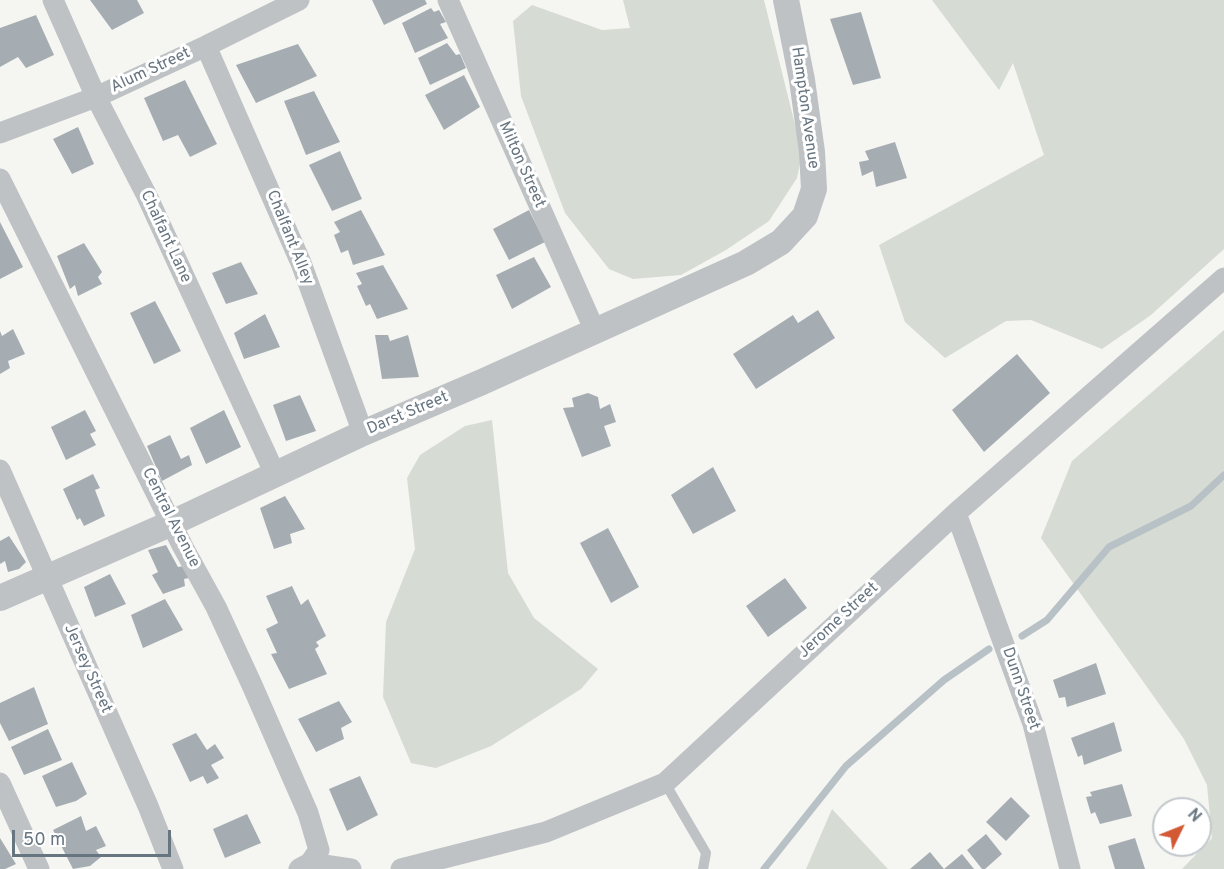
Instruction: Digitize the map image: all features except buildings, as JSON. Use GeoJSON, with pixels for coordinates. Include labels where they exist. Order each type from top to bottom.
{"type":"FeatureCollection","features":[{"type":"Feature","properties":{"kind":"street","name":"Chalfant Lane"},"geometry":{"type":"LineString","coordinates":[[53,0],[96,97],[147,196],[275,474]]}},
{"type":"Feature","properties":{"kind":"street","name":"Alum Street"},"geometry":{"type":"LineString","coordinates":[[0,134],[96,97],[299,0]]}},
{"type":"Feature","properties":{"kind":"street","name":"Milton Street"},"geometry":{"type":"LineString","coordinates":[[448,0],[595,331]]}},
{"type":"Feature","properties":{"kind":"street","name":"Hampton Avenue"},"geometry":{"type":"LineString","coordinates":[[786,0],[802,80],[812,152],[814,189],[805,216]]}},
{"type":"Feature","properties":{"kind":"street","name":"Chalfant Alley"},"geometry":{"type":"LineString","coordinates":[[206,46],[301,263],[363,434]]}},
{"type":"Feature","properties":{"kind":"street","name":"Central Avenue"},"geometry":{"type":"LineString","coordinates":[[0,179],[216,607],[308,813],[319,850],[304,866]]}},
{"type":"Feature","properties":{"kind":"street","name":"Darst Street"},"geometry":{"type":"LineString","coordinates":[[0,598],[172,523],[363,434],[746,263],[780,242],[805,216]]}},
{"type":"Feature","properties":{"kind":"street","name":"Jerome Street"},"geometry":{"type":"LineString","coordinates":[[401,869],[452,863],[546,832],[665,783],[956,513],[1224,278]]}},
{"type":"Feature","properties":{"kind":"street","name":"Jersey Street"},"geometry":{"type":"LineString","coordinates":[[0,470],[148,806],[173,869]]}},
{"type":"Feature","properties":{"kind":"street","name":"Dunn Street"},"geometry":{"type":"LineString","coordinates":[[956,513],[1033,724],[1070,869]]}},
{"type":"Feature","properties":{"kind":"street"},"geometry":{"type":"LineString","coordinates":[[0,783],[39,869]]}},
{"type":"Feature","properties":{"kind":"street"},"geometry":{"type":"LineString","coordinates":[[304,866],[351,869]]}},
{"type":"Feature","properties":{"kind":"lane"},"geometry":{"type":"LineString","coordinates":[[665,783],[706,853],[703,869]]}},
{"type":"Feature","properties":{"kind":"shaded area"},"geometry":{"type":"Polygon","coordinates":[[[623,0],[764,0],[802,153],[797,178],[769,221],[726,250],[681,275],[633,279],[609,269],[565,213],[521,96],[513,21],[532,5],[602,30],[630,28],[623,0]]]}},
{"type":"Feature","properties":{"kind":"shaded area"},"geometry":{"type":"Polygon","coordinates":[[[932,0],[1224,0],[1224,249],[1151,315],[1102,349],[1031,320],[1006,321],[945,358],[905,322],[879,245],[1044,155],[1013,63],[999,90],[932,0]]]}},
{"type":"Feature","properties":{"kind":"shaded area"},"geometry":{"type":"Polygon","coordinates":[[[1224,330],[1224,869],[1182,869],[1194,857],[1212,857],[1212,797],[1208,797],[1207,785],[1184,739],[1041,538],[1072,461],[1224,330]]]}},
{"type":"Feature","properties":{"kind":"shaded area"},"geometry":{"type":"Polygon","coordinates":[[[492,420],[508,573],[534,618],[598,669],[581,689],[491,746],[436,768],[411,763],[383,697],[386,622],[415,549],[407,478],[420,455],[465,426],[492,420]]]}},
{"type":"Feature","properties":{"kind":"shaded area"},"geometry":{"type":"Polygon","coordinates":[[[832,809],[888,869],[806,869],[832,809]]]}},
{"type":"Feature","properties":{"kind":"waterway"},"geometry":{"type":"LineString","coordinates":[[1022,636],[1047,620],[1109,547],[1191,506],[1224,475]]}},
{"type":"Feature","properties":{"kind":"waterway"},"geometry":{"type":"LineString","coordinates":[[764,869],[846,766],[944,680],[989,649]]}}]}
